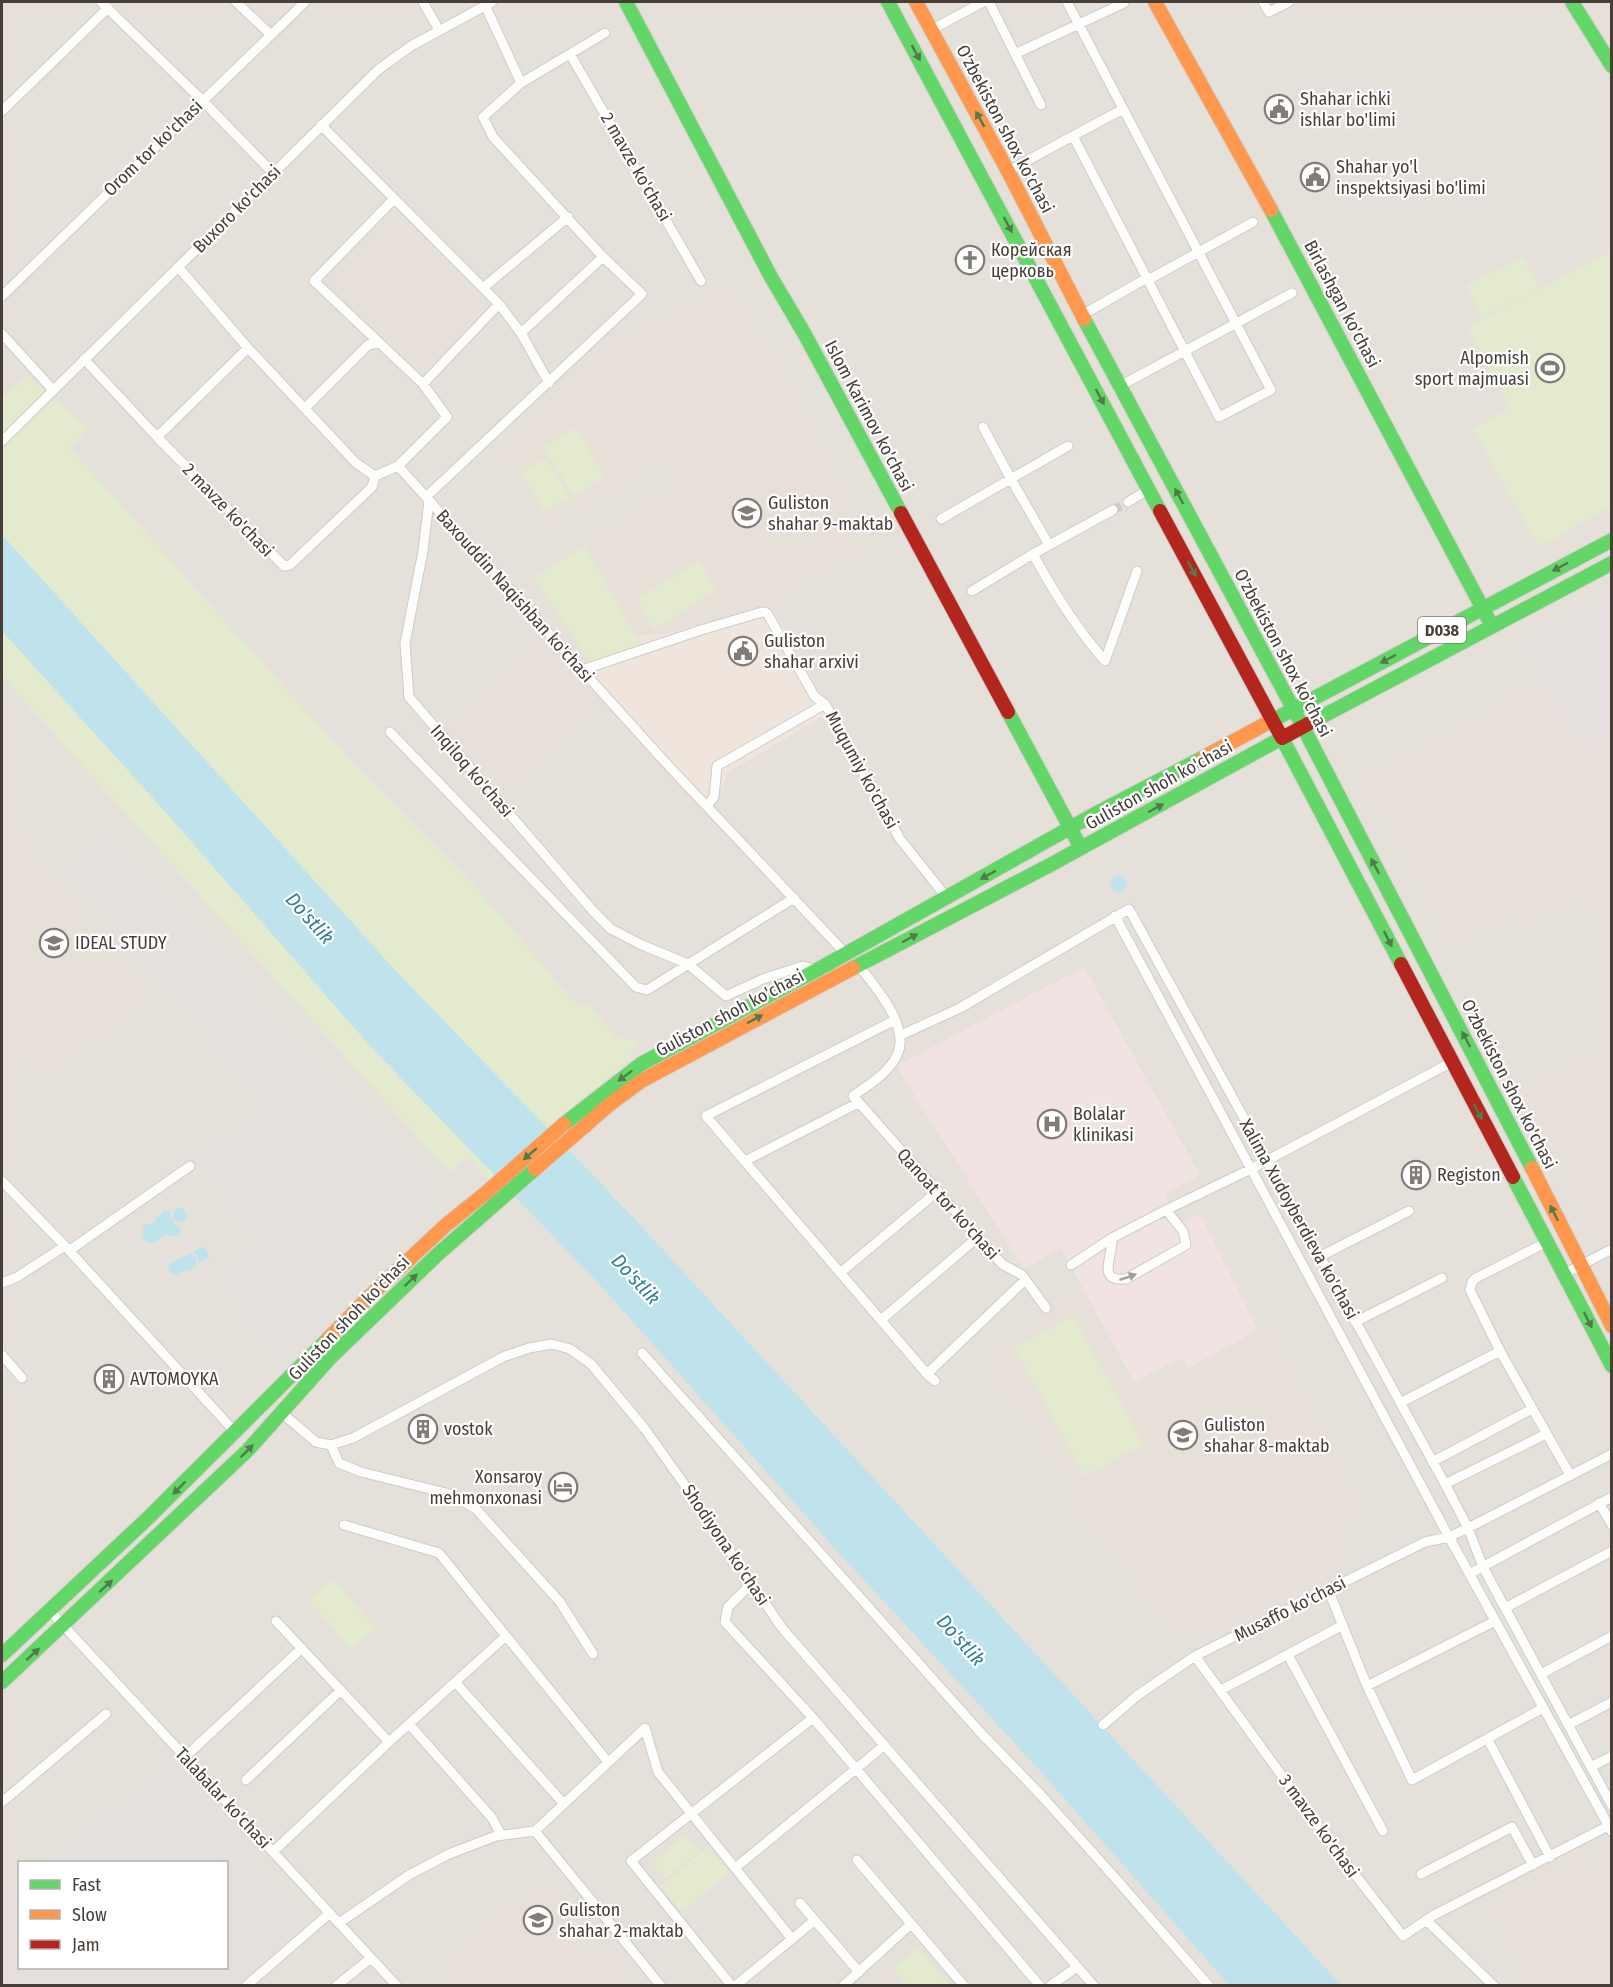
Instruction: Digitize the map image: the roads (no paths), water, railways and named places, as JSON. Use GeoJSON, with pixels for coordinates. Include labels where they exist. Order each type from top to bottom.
{"type":"FeatureCollection","features":[{"type":"Feature","properties":{"kind":"main road","name":"Islom Karimov ko'chasi"},"geometry":{"type":"LineString","coordinates":[[626,2],[771,277],[804,333],[1081,848]]}},
{"type":"Feature","properties":{"kind":"main road"},"geometry":{"type":"LineString","coordinates":[[888,2],[1301,772],[1611,1366]]}},
{"type":"Feature","properties":{"kind":"main road","name":"O'zbekiston shox ko'chasi"},"geometry":{"type":"LineString","coordinates":[[916,2],[1303,727],[1478,1061],[1611,1326]]}},
{"type":"Feature","properties":{"kind":"main road","name":"Birlashgan ko'chasi"},"geometry":{"type":"LineString","coordinates":[[1155,2],[1305,271],[1491,626]]}},
{"type":"Feature","properties":{"kind":"main road"},"geometry":{"type":"LineString","coordinates":[[1572,2],[1611,66]]}},
{"type":"Feature","properties":{"kind":"main road","name":"Guliston shoh ko'chasi"},"geometry":{"type":"LineString","coordinates":[[2,1683],[240,1458],[283,1414],[330,1358],[438,1254],[572,1117],[641,1064],[817,970],[1071,828],[1611,540]]}},
{"type":"Feature","properties":{"kind":"main road","name":"Guliston shoh ko'chasi"},"geometry":{"type":"LineString","coordinates":[[2,1655],[258,1410],[371,1295],[446,1225],[492,1197],[642,1081],[1611,563]]}},
{"type":"Feature","properties":{"kind":"main road"},"geometry":{"type":"LineString","coordinates":[[1256,689],[1276,678]]}},
{"type":"Feature","properties":{"kind":"main road"},"geometry":{"type":"LineString","coordinates":[[1301,772],[1321,763]]}},
{"type":"Feature","properties":{"kind":"street"},"geometry":{"type":"LineString","coordinates":[[236,2],[270,34]]}},
{"type":"Feature","properties":{"kind":"street","name":"Orom tor ko'chasi"},"geometry":{"type":"LineString","coordinates":[[2,296],[305,2]]}},
{"type":"Feature","properties":{"kind":"street"},"geometry":{"type":"LineString","coordinates":[[423,2],[440,30]]}},
{"type":"Feature","properties":{"kind":"street"},"geometry":{"type":"LineString","coordinates":[[931,30],[983,2]]}},
{"type":"Feature","properties":{"kind":"street"},"geometry":{"type":"LineString","coordinates":[[989,2],[1041,105]]}},
{"type":"Feature","properties":{"kind":"street"},"geometry":{"type":"LineString","coordinates":[[1066,2],[1271,390],[1219,417],[1073,136]]}},
{"type":"Feature","properties":{"kind":"street"},"geometry":{"type":"LineString","coordinates":[[1263,2],[1269,12],[1289,2]]}},
{"type":"Feature","properties":{"kind":"street"},"geometry":{"type":"LineString","coordinates":[[488,3],[493,21],[521,83]]}},
{"type":"Feature","properties":{"kind":"street","name":"Buxoro ko'chasi"},"geometry":{"type":"LineString","coordinates":[[2,441],[179,268],[272,172],[379,69],[411,46],[488,3]]}},
{"type":"Feature","properties":{"kind":"street"},"geometry":{"type":"LineString","coordinates":[[1016,54],[1124,3]]}},
{"type":"Feature","properties":{"kind":"street"},"geometry":{"type":"LineString","coordinates":[[2,111],[104,5],[272,172]]}},
{"type":"Feature","properties":{"kind":"street"},"geometry":{"type":"LineString","coordinates":[[427,499],[529,398],[549,383],[642,294],[603,257],[568,216],[493,137],[483,117],[521,83],[604,33]]}},
{"type":"Feature","properties":{"kind":"street","name":"2 mavze ko'chasi"},"geometry":{"type":"LineString","coordinates":[[570,54],[701,280]]}},
{"type":"Feature","properties":{"kind":"street"},"geometry":{"type":"LineString","coordinates":[[1008,171],[1123,110]]}},
{"type":"Feature","properties":{"kind":"street"},"geometry":{"type":"LineString","coordinates":[[321,125],[393,200],[499,304],[521,333],[549,383]]}},
{"type":"Feature","properties":{"kind":"street"},"geometry":{"type":"LineString","coordinates":[[179,268],[248,348],[356,463],[375,476],[398,466],[447,417],[423,384],[314,281],[393,200]]}},
{"type":"Feature","properties":{"kind":"street"},"geometry":{"type":"LineString","coordinates":[[483,288],[568,216]]}},
{"type":"Feature","properties":{"kind":"street"},"geometry":{"type":"LineString","coordinates":[[1082,315],[1253,222]]}},
{"type":"Feature","properties":{"kind":"street"},"geometry":{"type":"LineString","coordinates":[[521,333],[603,257]]}},
{"type":"Feature","properties":{"kind":"street"},"geometry":{"type":"LineString","coordinates":[[1120,386],[1292,293]]}},
{"type":"Feature","properties":{"kind":"street"},"geometry":{"type":"LineString","coordinates":[[423,384],[499,304]]}},
{"type":"Feature","properties":{"kind":"street"},"geometry":{"type":"LineString","coordinates":[[2,334],[52,390]]}},
{"type":"Feature","properties":{"kind":"street"},"geometry":{"type":"LineString","coordinates":[[305,408],[368,345],[378,343]]}},
{"type":"Feature","properties":{"kind":"street"},"geometry":{"type":"LineString","coordinates":[[84,359],[158,437],[248,348]]}},
{"type":"Feature","properties":{"kind":"street"},"geometry":{"type":"LineString","coordinates":[[983,427],[1049,545]]}},
{"type":"Feature","properties":{"kind":"street","name":"2 mavze ko'chasi"},"geometry":{"type":"LineString","coordinates":[[158,437],[284,566],[290,565],[372,487],[375,476]]}},
{"type":"Feature","properties":{"kind":"street"},"geometry":{"type":"LineString","coordinates":[[941,519],[1068,446]]}},
{"type":"Feature","properties":{"kind":"street","name":"Baxouddin Naqishban ko'chasi"},"geometry":{"type":"LineString","coordinates":[[398,466],[582,670],[846,954]]}},
{"type":"Feature","properties":{"kind":"street"},"geometry":{"type":"LineString","coordinates":[[1128,502],[1149,489]]}},
{"type":"Feature","properties":{"kind":"street","name":"Inqiloq ko'chasi"},"geometry":{"type":"LineString","coordinates":[[427,499],[423,551],[405,643],[409,697],[611,929],[688,964],[726,996],[763,979],[803,966],[817,970]]}},
{"type":"Feature","properties":{"kind":"street"},"geometry":{"type":"LineString","coordinates":[[972,591],[1113,510]]}},
{"type":"Feature","properties":{"kind":"street"},"geometry":{"type":"LineString","coordinates":[[1033,554],[1053,590],[1089,643],[1105,661],[1137,571]]}},
{"type":"Feature","properties":{"kind":"street","name":"Muqumiy ko'chasi"},"geometry":{"type":"LineString","coordinates":[[582,670],[701,630],[762,612],[767,613],[815,697],[825,704],[900,839],[947,898]]}},
{"type":"Feature","properties":{"kind":"street"},"geometry":{"type":"LineString","coordinates":[[707,806],[714,797],[717,766],[825,704]]}},
{"type":"Feature","properties":{"kind":"street"},"geometry":{"type":"LineString","coordinates":[[390,732],[636,987],[647,990],[794,898]]}},
{"type":"Feature","properties":{"kind":"street","name":"Xalima Xudoyberdieva ko'chasi"},"geometry":{"type":"LineString","coordinates":[[1610,1827],[1469,1574],[1115,916],[1129,909],[1445,1484],[1468,1528],[1483,1567],[1611,1806]]}},
{"type":"Feature","properties":{"kind":"street"},"geometry":{"type":"LineString","coordinates":[[901,1035],[960,1008],[1115,916]]}},
{"type":"Feature","properties":{"kind":"street"},"geometry":{"type":"LineString","coordinates":[[745,1161],[856,1100],[897,1055],[901,1035],[895,1020],[873,982],[858,965]]}},
{"type":"Feature","properties":{"kind":"street"},"geometry":{"type":"LineString","coordinates":[[895,1020],[706,1116],[935,1381]]}},
{"type":"Feature","properties":{"kind":"street"},"geometry":{"type":"LineString","coordinates":[[1071,1265],[1112,1238],[1267,1161],[1452,1062]]}},
{"type":"Feature","properties":{"kind":"street","name":"Qanoat tor ko'chasi"},"geometry":{"type":"LineString","coordinates":[[856,1100],[1002,1264],[1022,1275],[1046,1308]]}},
{"type":"Feature","properties":{"kind":"street"},"geometry":{"type":"LineString","coordinates":[[2,1283],[17,1277],[67,1248],[190,1166]]}},
{"type":"Feature","properties":{"kind":"street"},"geometry":{"type":"LineString","coordinates":[[2,1181],[67,1248],[235,1432]]}},
{"type":"Feature","properties":{"kind":"street"},"geometry":{"type":"LineString","coordinates":[[840,1273],[938,1191]]}},
{"type":"Feature","properties":{"kind":"street"},"geometry":{"type":"LineString","coordinates":[[1112,1238],[1113,1245],[1108,1269],[1113,1278],[1126,1280],[1185,1247],[1187,1242],[1183,1231],[1166,1210]]}},
{"type":"Feature","properties":{"kind":"street"},"geometry":{"type":"LineString","coordinates":[[1321,1256],[1409,1211]]}},
{"type":"Feature","properties":{"kind":"street"},"geometry":{"type":"LineString","coordinates":[[881,1320],[978,1237]]}},
{"type":"Feature","properties":{"kind":"street"},"geometry":{"type":"LineString","coordinates":[[1547,1242],[1476,1278],[1470,1286],[1472,1295],[1500,1351],[1570,1476]]}},
{"type":"Feature","properties":{"kind":"street"},"geometry":{"type":"LineString","coordinates":[[1563,1274],[1611,1249]]}},
{"type":"Feature","properties":{"kind":"street"},"geometry":{"type":"LineString","coordinates":[[1355,1322],[1442,1278]]}},
{"type":"Feature","properties":{"kind":"street"},"geometry":{"type":"LineString","coordinates":[[927,1374],[1025,1280]]}},
{"type":"Feature","properties":{"kind":"street","name":"Shodiyona ko'chasi"},"geometry":{"type":"LineString","coordinates":[[331,1445],[353,1438],[503,1356],[552,1344],[570,1349],[591,1364],[645,1429],[782,1628],[1094,1986]]}},
{"type":"Feature","properties":{"kind":"street"},"geometry":{"type":"LineString","coordinates":[[1400,1403],[1500,1351]]}},
{"type":"Feature","properties":{"kind":"street"},"geometry":{"type":"LineString","coordinates":[[642,1353],[980,1732],[1118,1880],[1209,1986]]}},
{"type":"Feature","properties":{"kind":"street"},"geometry":{"type":"LineString","coordinates":[[2,1355],[22,1378]]}},
{"type":"Feature","properties":{"kind":"street"},"geometry":{"type":"LineString","coordinates":[[1432,1462],[1532,1409]]}},
{"type":"Feature","properties":{"kind":"street"},"geometry":{"type":"LineString","coordinates":[[283,1414],[316,1442],[331,1445],[339,1463],[361,1472],[450,1494],[476,1509],[560,1602],[593,1654]]}},
{"type":"Feature","properties":{"kind":"street"},"geometry":{"type":"LineString","coordinates":[[1445,1484],[1546,1434]]}},
{"type":"Feature","properties":{"kind":"street","name":"Musaffo ko'chasi"},"geometry":{"type":"LineString","coordinates":[[1103,1725],[1138,1695],[1195,1656],[1425,1542],[1449,1537],[1468,1528],[1611,1454]]}},
{"type":"Feature","properties":{"kind":"street"},"geometry":{"type":"LineString","coordinates":[[1469,1574],[1611,1497]]}},
{"type":"Feature","properties":{"kind":"street"},"geometry":{"type":"LineString","coordinates":[[1599,1503],[1611,1525]]}},
{"type":"Feature","properties":{"kind":"street"},"geometry":{"type":"LineString","coordinates":[[344,1525],[439,1553],[608,1762]]}},
{"type":"Feature","properties":{"kind":"street"},"geometry":{"type":"LineString","coordinates":[[1505,1608],[1611,1551]]}},
{"type":"Feature","properties":{"kind":"street"},"geometry":{"type":"LineString","coordinates":[[751,1584],[728,1607],[725,1622],[813,1718],[1040,1986]]}},
{"type":"Feature","properties":{"kind":"street"},"geometry":{"type":"LineString","coordinates":[[1328,1589],[1368,1686],[1412,1780],[1543,1708]]}},
{"type":"Feature","properties":{"kind":"street","name":"Talabalar ko'chasi"},"geometry":{"type":"LineString","coordinates":[[50,1611],[397,1986]]}},
{"type":"Feature","properties":{"kind":"street"},"geometry":{"type":"LineString","coordinates":[[276,1621],[389,1742]]}},
{"type":"Feature","properties":{"kind":"street"},"geometry":{"type":"LineString","coordinates":[[1368,1686],[1495,1621]]}},
{"type":"Feature","properties":{"kind":"street"},"geometry":{"type":"LineString","coordinates":[[1221,1690],[1343,1625]]}},
{"type":"Feature","properties":{"kind":"street"},"geometry":{"type":"LineString","coordinates":[[273,1852],[389,1742],[506,1636]]}},
{"type":"Feature","properties":{"kind":"street"},"geometry":{"type":"LineString","coordinates":[[1541,1674],[1611,1636]]}},
{"type":"Feature","properties":{"kind":"street"},"geometry":{"type":"LineString","coordinates":[[185,1757],[302,1648]]}},
{"type":"Feature","properties":{"kind":"street"},"geometry":{"type":"LineString","coordinates":[[1288,1655],[1383,1832]]}},
{"type":"Feature","properties":{"kind":"street","name":"3 mavze ko'chasi"},"geometry":{"type":"LineString","coordinates":[[1195,1656],[1338,1853],[1403,1936],[1426,1920],[1610,1827]]}},
{"type":"Feature","properties":{"kind":"street"},"geometry":{"type":"LineString","coordinates":[[456,1683],[564,1804]]}},
{"type":"Feature","properties":{"kind":"street"},"geometry":{"type":"LineString","coordinates":[[246,1780],[341,1690]]}},
{"type":"Feature","properties":{"kind":"street"},"geometry":{"type":"LineString","coordinates":[[1568,1725],[1611,1702]]}},
{"type":"Feature","properties":{"kind":"street"},"geometry":{"type":"LineString","coordinates":[[2,1802],[106,1714]]}},
{"type":"Feature","properties":{"kind":"street"},"geometry":{"type":"LineString","coordinates":[[813,1718],[631,1861],[733,1986],[815,1920]]}},
{"type":"Feature","properties":{"kind":"street"},"geometry":{"type":"LineString","coordinates":[[409,1724],[492,1818],[501,1835]]}},
{"type":"Feature","properties":{"kind":"street"},"geometry":{"type":"LineString","coordinates":[[339,1923],[409,1875],[449,1854],[501,1835],[535,1832],[645,1728],[658,1772],[792,1939]]}},
{"type":"Feature","properties":{"kind":"street"},"geometry":{"type":"LineString","coordinates":[[1488,1740],[1550,1857]]}},
{"type":"Feature","properties":{"kind":"street"},"geometry":{"type":"LineString","coordinates":[[735,1868],[885,1745]]}},
{"type":"Feature","properties":{"kind":"street"},"geometry":{"type":"LineString","coordinates":[[1591,1767],[1611,1756]]}},
{"type":"Feature","properties":{"kind":"street"},"geometry":{"type":"LineString","coordinates":[[1421,1874],[1512,1827],[1533,1865]]}},
{"type":"Feature","properties":{"kind":"street"},"geometry":{"type":"LineString","coordinates":[[535,1832],[661,1986]]}},
{"type":"Feature","properties":{"kind":"street"},"geometry":{"type":"LineString","coordinates":[[857,1860],[964,1986]]}},
{"type":"Feature","properties":{"kind":"street"},"geometry":{"type":"LineString","coordinates":[[800,1903],[860,1972]]}},
{"type":"Feature","properties":{"kind":"street"},"geometry":{"type":"LineString","coordinates":[[246,1986],[330,1913]]}},
{"type":"Feature","properties":{"kind":"street"},"geometry":{"type":"LineString","coordinates":[[1426,1920],[1494,1986]]}},
{"type":"Feature","properties":{"kind":"street"},"geometry":{"type":"LineString","coordinates":[[843,1986],[911,1924]]}},
{"type":"Feature","properties":{"kind":"street"},"geometry":{"type":"LineString","coordinates":[[336,1986],[371,1958]]}},
{"type":"Feature","properties":{"kind":"street"},"geometry":{"type":"LineString","coordinates":[[1050,1986],[1077,1967]]}},
{"type":"Feature","properties":{"kind":"water","name":"Do'stlik"},"geometry":{"type":"Polygon","coordinates":[[[2,535],[396,971],[629,1213],[1341,1985],[1229,1985],[1041,1772],[829,1542],[601,1286],[371,1047],[161,807],[2,631],[2,535]]]}},
{"type":"Feature","properties":{"kind":"water"},"geometry":{"type":"Polygon","coordinates":[[[1116,876],[1122,876],[1127,884],[1125,890],[1116,892],[1111,887],[1111,881],[1116,876]]]}},
{"type":"Feature","properties":{"kind":"water"},"geometry":{"type":"Polygon","coordinates":[[[177,1208],[183,1208],[187,1215],[183,1222],[177,1222],[173,1218],[173,1212],[177,1208]]]}},
{"type":"Feature","properties":{"kind":"water"},"geometry":{"type":"Polygon","coordinates":[[[165,1210],[170,1212],[173,1223],[179,1227],[181,1233],[176,1237],[164,1235],[156,1243],[147,1243],[142,1237],[143,1226],[154,1222],[165,1210]]]}},
{"type":"Feature","properties":{"kind":"water"},"geometry":{"type":"Polygon","coordinates":[[[204,1246],[210,1257],[199,1263],[197,1254],[193,1252],[204,1246]]]}},
{"type":"Feature","properties":{"kind":"water"},"geometry":{"type":"Polygon","coordinates":[[[191,1253],[196,1257],[196,1266],[176,1275],[170,1274],[168,1264],[191,1253]]]}},
{"type":"Feature","properties":{"kind":"tunnel"},"geometry":{"type":"LineString","coordinates":[[1113,510],[1128,502]]}},
{"type":"Feature","properties":{"kind":"place","name":"Shahar ichki ishlar bo'limi"},"geometry":{"type":"Point","coordinates":[1279,109]}},
{"type":"Feature","properties":{"kind":"place","name":"Shahar yo'l inspektsiyasi bo'limi"},"geometry":{"type":"Point","coordinates":[1315,177]}},
{"type":"Feature","properties":{"kind":"place","name":"Корейская церковь"},"geometry":{"type":"Point","coordinates":[970,260]}},
{"type":"Feature","properties":{"kind":"place","name":"Alpomish sport majmuasi"},"geometry":{"type":"Point","coordinates":[1550,368]}},
{"type":"Feature","properties":{"kind":"place","name":"Guliston shahar 9-maktab"},"geometry":{"type":"Point","coordinates":[747,513]}},
{"type":"Feature","properties":{"kind":"place","name":"Guliston shahar arxivi"},"geometry":{"type":"Point","coordinates":[743,651]}},
{"type":"Feature","properties":{"kind":"place","name":"IDEAL STUDY"},"geometry":{"type":"Point","coordinates":[54,943]}},
{"type":"Feature","properties":{"kind":"place","name":"Bolalar klinikasi"},"geometry":{"type":"Point","coordinates":[1052,1124]}},
{"type":"Feature","properties":{"kind":"place","name":"Registon"},"geometry":{"type":"Point","coordinates":[1416,1175]}},
{"type":"Feature","properties":{"kind":"place","name":"AVTOMOYKA"},"geometry":{"type":"Point","coordinates":[109,1379]}},
{"type":"Feature","properties":{"kind":"place","name":"vostok"},"geometry":{"type":"Point","coordinates":[423,1429]}},
{"type":"Feature","properties":{"kind":"place","name":"Guliston shahar 8-maktab"},"geometry":{"type":"Point","coordinates":[1183,1435]}},
{"type":"Feature","properties":{"kind":"place","name":"Xonsaroy mehmonxonasi"},"geometry":{"type":"Point","coordinates":[563,1487]}},
{"type":"Feature","properties":{"kind":"place","name":"Guliston shahar 2-maktab"},"geometry":{"type":"Point","coordinates":[538,1920]}}]}
